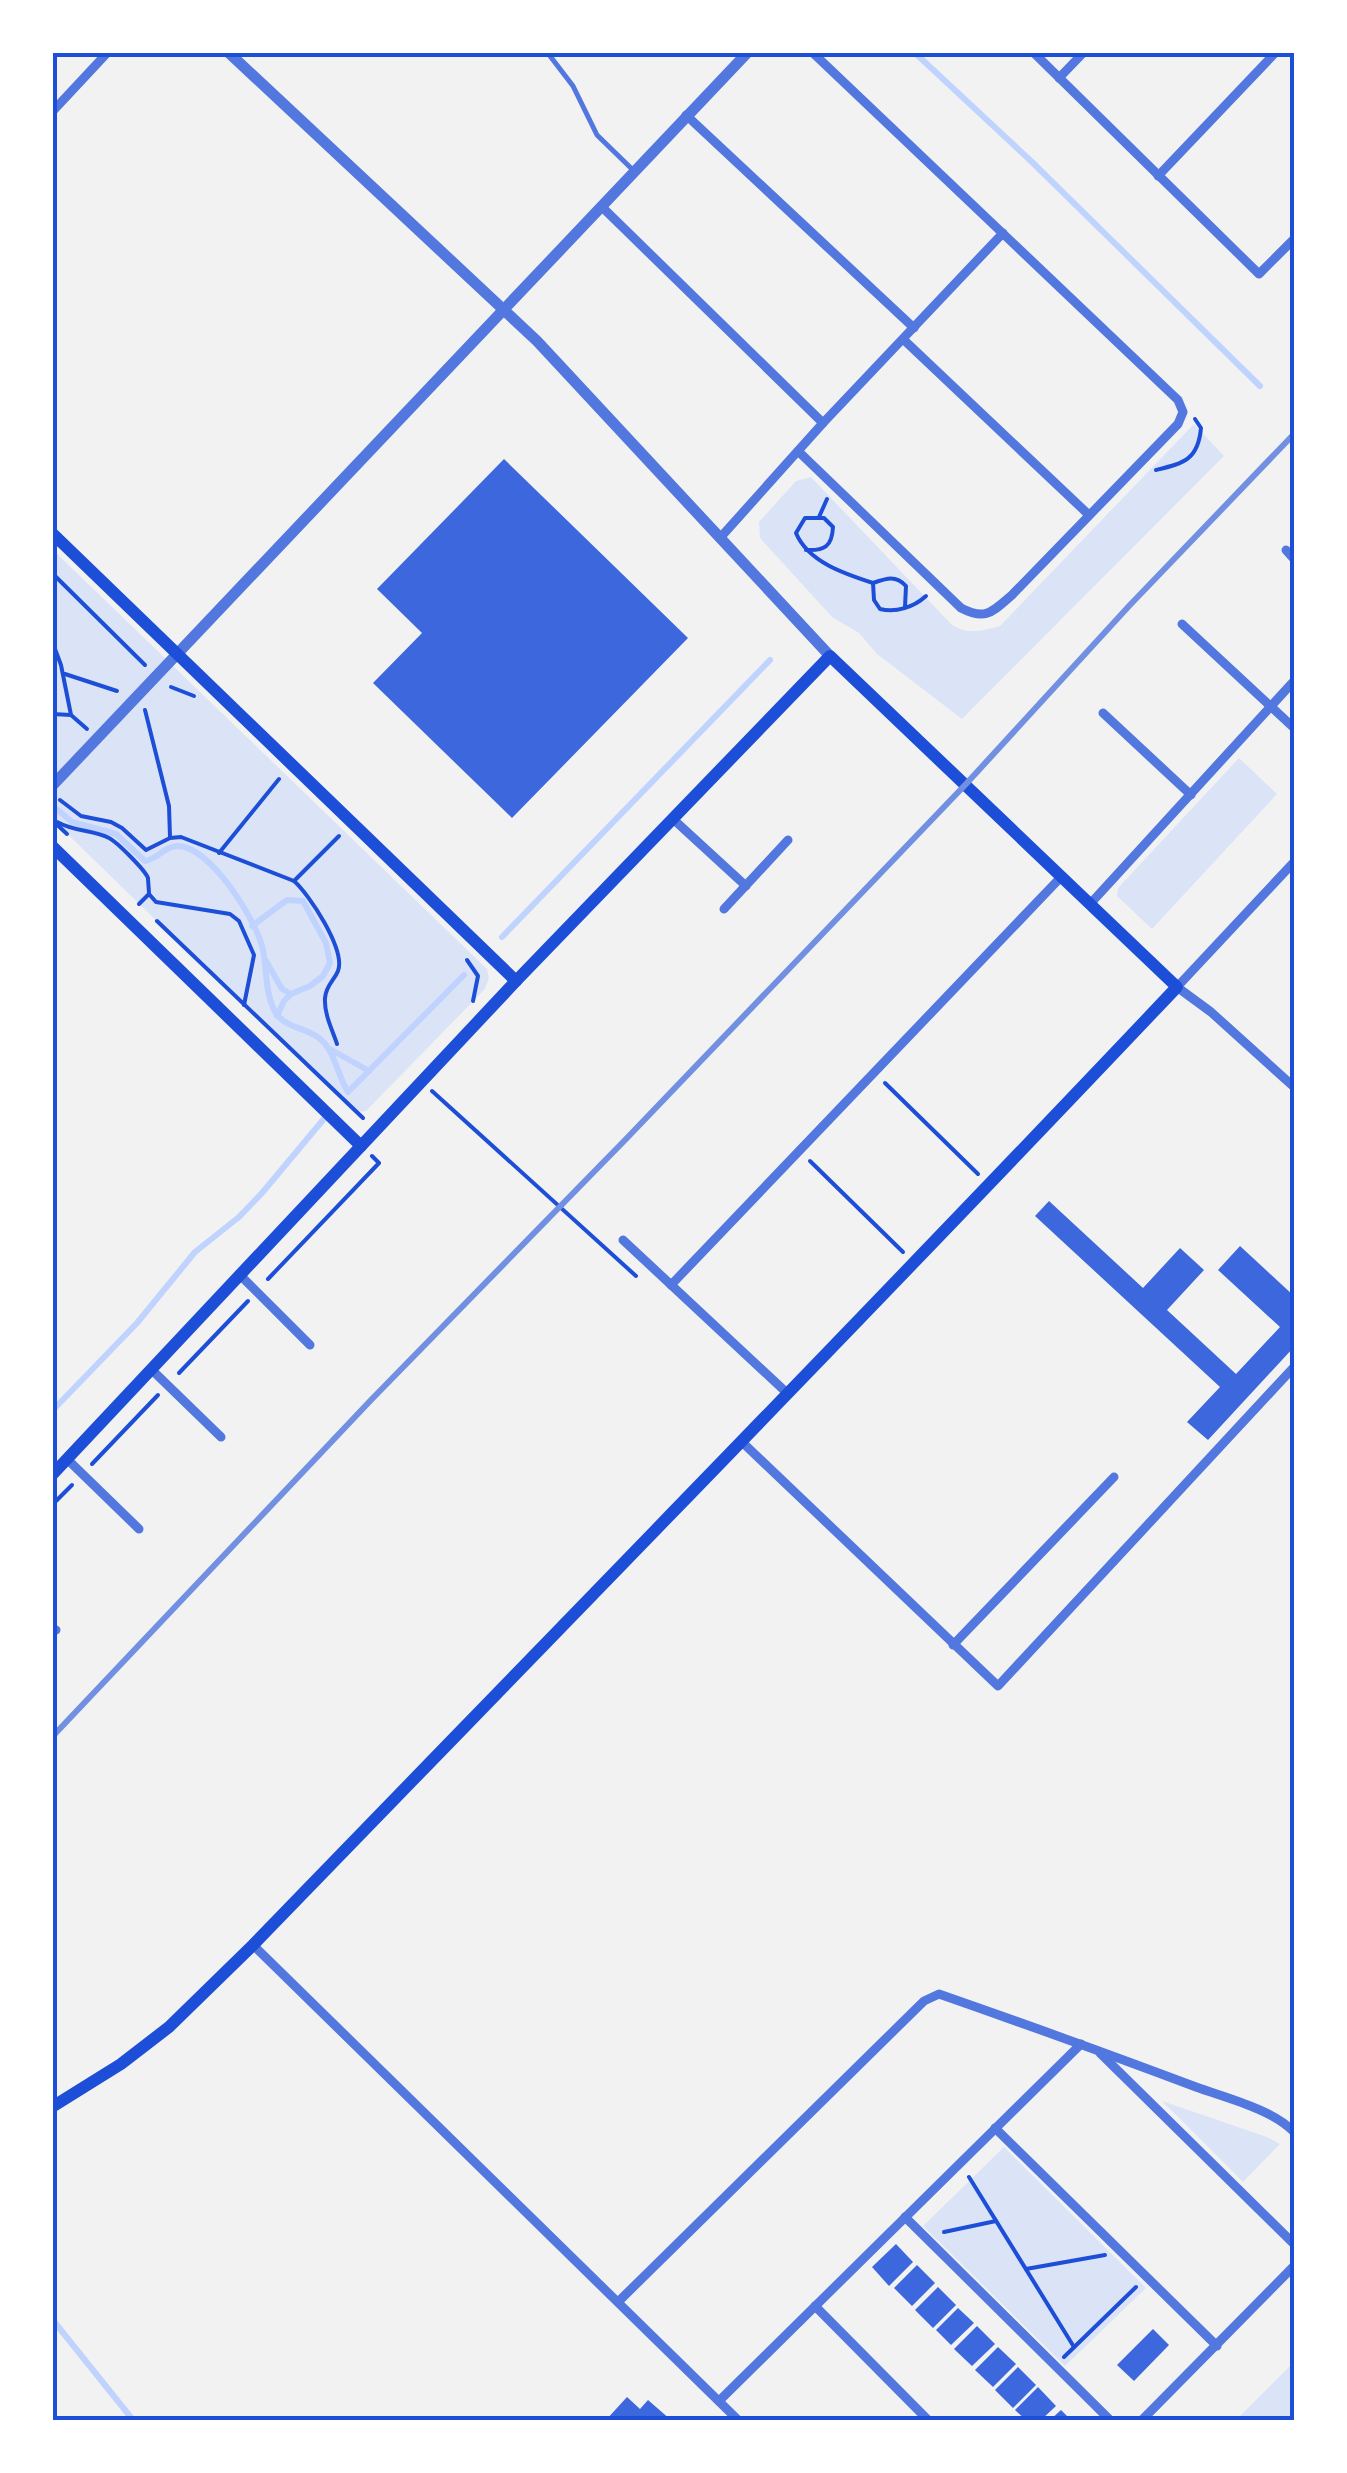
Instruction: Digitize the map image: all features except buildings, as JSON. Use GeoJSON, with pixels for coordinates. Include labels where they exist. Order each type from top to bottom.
{"type":"FeatureCollection","features":[{"type":"Feature","properties":{"kind":"main road"},"geometry":{"type":"LineString","coordinates":[[52,533],[516,981]]}},
{"type":"Feature","properties":{"kind":"main road"},"geometry":{"type":"LineString","coordinates":[[52,2107],[121,2064],[169,2027],[253,1945],[915,1264],[1177,987],[830,656],[516,981],[53,1472]]}},
{"type":"Feature","properties":{"kind":"main road"},"geometry":{"type":"LineString","coordinates":[[52,846],[361,1146]]}},
{"type":"Feature","properties":{"kind":"street"},"geometry":{"type":"LineString","coordinates":[[52,112],[108,52]]}},
{"type":"Feature","properties":{"kind":"street"},"geometry":{"type":"LineString","coordinates":[[228,52],[538,342],[830,656]]}},
{"type":"Feature","properties":{"kind":"street"},"geometry":{"type":"LineString","coordinates":[[52,786],[748,52]]}},
{"type":"Feature","properties":{"kind":"street"},"geometry":{"type":"LineString","coordinates":[[798,451],[961,608],[973,614],[992,612],[1012,595],[1178,424],[1183,412],[1178,400],[812,52]]}},
{"type":"Feature","properties":{"kind":"street"},"geometry":{"type":"LineString","coordinates":[[1033,52],[1260,274],[1294,239]]}},
{"type":"Feature","properties":{"kind":"street"},"geometry":{"type":"LineString","coordinates":[[1059,78],[1084,52]]}},
{"type":"Feature","properties":{"kind":"street"},"geometry":{"type":"LineString","coordinates":[[1158,176],[1276,52]]}},
{"type":"Feature","properties":{"kind":"street"},"geometry":{"type":"LineString","coordinates":[[686,115],[914,328]]}},
{"type":"Feature","properties":{"kind":"street"},"geometry":{"type":"LineString","coordinates":[[601,206],[822,424]]}},
{"type":"Feature","properties":{"kind":"street"},"geometry":{"type":"LineString","coordinates":[[720,538],[1003,233]]}},
{"type":"Feature","properties":{"kind":"street"},"geometry":{"type":"LineString","coordinates":[[904,340],[1089,515]]}},
{"type":"Feature","properties":{"kind":"street"},"geometry":{"type":"LineString","coordinates":[[1286,550],[1294,559]]}},
{"type":"Feature","properties":{"kind":"street"},"geometry":{"type":"LineString","coordinates":[[1182,624],[1294,728]]}},
{"type":"Feature","properties":{"kind":"street"},"geometry":{"type":"LineString","coordinates":[[1091,904],[1294,681]]}},
{"type":"Feature","properties":{"kind":"street"},"geometry":{"type":"LineString","coordinates":[[1103,713],[1190,795]]}},
{"type":"Feature","properties":{"kind":"street"},"geometry":{"type":"LineString","coordinates":[[673,819],[746,886]]}},
{"type":"Feature","properties":{"kind":"street"},"geometry":{"type":"LineString","coordinates":[[724,909],[788,840]]}},
{"type":"Feature","properties":{"kind":"street"},"geometry":{"type":"LineString","coordinates":[[1294,862],[1177,987],[1211,1012],[1294,1087]]}},
{"type":"Feature","properties":{"kind":"street"},"geometry":{"type":"LineString","coordinates":[[672,1285],[1062,876]]}},
{"type":"Feature","properties":{"kind":"street"},"geometry":{"type":"LineString","coordinates":[[624,1240],[787,1393]]}},
{"type":"Feature","properties":{"kind":"street"},"geometry":{"type":"LineString","coordinates":[[239,1274],[310,1346]]}},
{"type":"Feature","properties":{"kind":"street"},"geometry":{"type":"LineString","coordinates":[[740,1441],[998,1686],[1294,1367]]}},
{"type":"Feature","properties":{"kind":"street"},"geometry":{"type":"LineString","coordinates":[[152,1370],[220,1436]]}},
{"type":"Feature","properties":{"kind":"street"},"geometry":{"type":"LineString","coordinates":[[67,1459],[139,1528]]}},
{"type":"Feature","properties":{"kind":"street"},"geometry":{"type":"LineString","coordinates":[[954,1645],[1114,1477]]}},
{"type":"Feature","properties":{"kind":"street"},"geometry":{"type":"LineString","coordinates":[[253,1945],[738,2420]]}},
{"type":"Feature","properties":{"kind":"street"},"geometry":{"type":"LineString","coordinates":[[619,2301],[924,2000],[939,1994],[1284,2120],[1294,2132]]}},
{"type":"Feature","properties":{"kind":"street"},"geometry":{"type":"LineString","coordinates":[[719,2401],[1081,2044]]}},
{"type":"Feature","properties":{"kind":"street"},"geometry":{"type":"LineString","coordinates":[[1096,2049],[1294,2244]]}},
{"type":"Feature","properties":{"kind":"street"},"geometry":{"type":"LineString","coordinates":[[995,2128],[1217,2346]]}},
{"type":"Feature","properties":{"kind":"street"},"geometry":{"type":"LineString","coordinates":[[905,2217],[1110,2420]]}},
{"type":"Feature","properties":{"kind":"street"},"geometry":{"type":"LineString","coordinates":[[1142,2420],[1294,2266]]}},
{"type":"Feature","properties":{"kind":"street"},"geometry":{"type":"LineString","coordinates":[[815,2306],[928,2420]]}},
{"type":"Feature","properties":{"kind":"lane"},"geometry":{"type":"LineString","coordinates":[[547,52],[573,86],[597,136],[634,171]]}},
{"type":"Feature","properties":{"kind":"path"},"geometry":{"type":"LineString","coordinates":[[1131,472],[1155,470],[1191,458],[1200,444],[1202,428],[1194,417],[1183,412]]}},
{"type":"Feature","properties":{"kind":"path"},"geometry":{"type":"LineString","coordinates":[[806,550],[825,548],[832,538],[833,526],[824,518],[805,518],[800,525],[796,533],[806,550],[842,572],[873,584],[892,577],[901,580],[906,586],[904,606]]}},
{"type":"Feature","properties":{"kind":"path"},"geometry":{"type":"LineString","coordinates":[[52,573],[168,686],[192,694],[204,706]]}},
{"type":"Feature","properties":{"kind":"path"},"geometry":{"type":"LineString","coordinates":[[873,584],[874,600],[880,608],[891,612],[914,606],[938,586]]}},
{"type":"Feature","properties":{"kind":"path"},"geometry":{"type":"LineString","coordinates":[[52,641],[71,715],[87,729]]}},
{"type":"Feature","properties":{"kind":"path"},"geometry":{"type":"LineString","coordinates":[[62,673],[122,692]]}},
{"type":"Feature","properties":{"kind":"path"},"geometry":{"type":"LineString","coordinates":[[145,710],[169,806],[170,838]]}},
{"type":"Feature","properties":{"kind":"path"},"geometry":{"type":"LineString","coordinates":[[52,714],[71,715]]}},
{"type":"Feature","properties":{"kind":"path"},"geometry":{"type":"LineString","coordinates":[[219,854],[279,778]]}},
{"type":"Feature","properties":{"kind":"path"},"geometry":{"type":"LineString","coordinates":[[60,800],[81,816],[112,822],[146,850],[180,837],[294,882],[304,890],[333,940],[338,971],[326,987],[324,1002],[336,1044]]}},
{"type":"Feature","properties":{"kind":"path"},"geometry":{"type":"LineString","coordinates":[[52,820],[77,844]]}},
{"type":"Feature","properties":{"kind":"path"},"geometry":{"type":"LineString","coordinates":[[52,820],[76,831],[114,840],[145,872],[149,894],[156,902],[230,914],[238,920],[254,956],[244,1004]]}},
{"type":"Feature","properties":{"kind":"path"},"geometry":{"type":"LineString","coordinates":[[294,882],[340,836]]}},
{"type":"Feature","properties":{"kind":"path"},"geometry":{"type":"LineString","coordinates":[[139,904],[149,894]]}},
{"type":"Feature","properties":{"kind":"path"},"geometry":{"type":"LineString","coordinates":[[152,916],[362,1118],[348,1133]]}},
{"type":"Feature","properties":{"kind":"path"},"geometry":{"type":"LineString","coordinates":[[465,958],[478,976],[473,1002]]}},
{"type":"Feature","properties":{"kind":"path"},"geometry":{"type":"LineString","coordinates":[[874,1072],[989,1186]]}},
{"type":"Feature","properties":{"kind":"path"},"geometry":{"type":"LineString","coordinates":[[422,1081],[648,1287]]}},
{"type":"Feature","properties":{"kind":"path"},"geometry":{"type":"LineString","coordinates":[[52,1505],[379,1163],[361,1146]]}},
{"type":"Feature","properties":{"kind":"path"},"geometry":{"type":"LineString","coordinates":[[800,1150],[915,1264]]}},
{"type":"Feature","properties":{"kind":"path"},"geometry":{"type":"LineString","coordinates":[[960,2163],[1074,2347]]}},
{"type":"Feature","properties":{"kind":"path"},"geometry":{"type":"LineString","coordinates":[[924,2236],[996,2221]]}},
{"type":"Feature","properties":{"kind":"path"},"geometry":{"type":"LineString","coordinates":[[1026,2269],[1122,2252]]}},
{"type":"Feature","properties":{"kind":"path"},"geometry":{"type":"LineString","coordinates":[[1055,2366],[1147,2277]]}},
{"type":"Feature","properties":{"kind":"shaded area"},"geometry":{"type":"Polygon","coordinates":[[[1194,424],[1224,456],[962,719],[877,654],[859,633],[832,617],[760,538],[759,522],[796,481],[811,477],[952,625],[970,631],[993,628],[1000,626],[1194,424]]]}},
{"type":"Feature","properties":{"kind":"shaded area"},"geometry":{"type":"Polygon","coordinates":[[[52,549],[487,969],[485,989],[366,1111],[353,1112],[53,820],[52,549]]]}},
{"type":"Feature","properties":{"kind":"shaded area"},"geometry":{"type":"Polygon","coordinates":[[[1239,758],[1277,794],[1152,929],[1117,896],[1118,888],[1239,758]]]}},
{"type":"Feature","properties":{"kind":"shaded area"},"geometry":{"type":"Polygon","coordinates":[[[1162,2101],[1267,2137],[1280,2144],[1243,2182],[1162,2101]]]}},
{"type":"Feature","properties":{"kind":"shaded area"},"geometry":{"type":"Polygon","coordinates":[[[1004,2147],[1146,2288],[1065,2366],[923,2226],[1004,2147]]]}},
{"type":"Feature","properties":{"kind":"shaded area"},"geometry":{"type":"Polygon","coordinates":[[[1294,2362],[1294,2420],[1236,2420],[1294,2362]]]}},
{"type":"Feature","properties":{"kind":"waterway"},"geometry":{"type":"LineString","coordinates":[[914,52],[1260,386]]}},
{"type":"Feature","properties":{"kind":"waterway"},"geometry":{"type":"LineString","coordinates":[[502,937],[770,660]]}},
{"type":"Feature","properties":{"kind":"waterway"},"geometry":{"type":"LineString","coordinates":[[54,807],[72,822],[116,834],[145,861],[178,846],[191,850],[218,872],[259,937],[274,1010],[289,1024],[324,1043],[348,1092],[464,975]]}},
{"type":"Feature","properties":{"kind":"waterway"},"geometry":{"type":"LineString","coordinates":[[252,926],[287,900],[303,901],[326,943],[330,963],[323,976],[291,994],[277,1016]]}},
{"type":"Feature","properties":{"kind":"waterway"},"geometry":{"type":"LineString","coordinates":[[266,961],[282,989],[291,994]]}},
{"type":"Feature","properties":{"kind":"waterway"},"geometry":{"type":"LineString","coordinates":[[328,1048],[369,1071]]}},
{"type":"Feature","properties":{"kind":"waterway"},"geometry":{"type":"LineString","coordinates":[[52,1411],[137,1323],[195,1252],[262,1193],[323,1120]]}},
{"type":"Feature","properties":{"kind":"waterway"},"geometry":{"type":"LineString","coordinates":[[52,2319],[133,2420]]}},
{"type":"Feature","properties":{"kind":"railway"},"geometry":{"type":"LineString","coordinates":[[52,1737],[371,1400],[966,784],[1294,434]]}}]}
